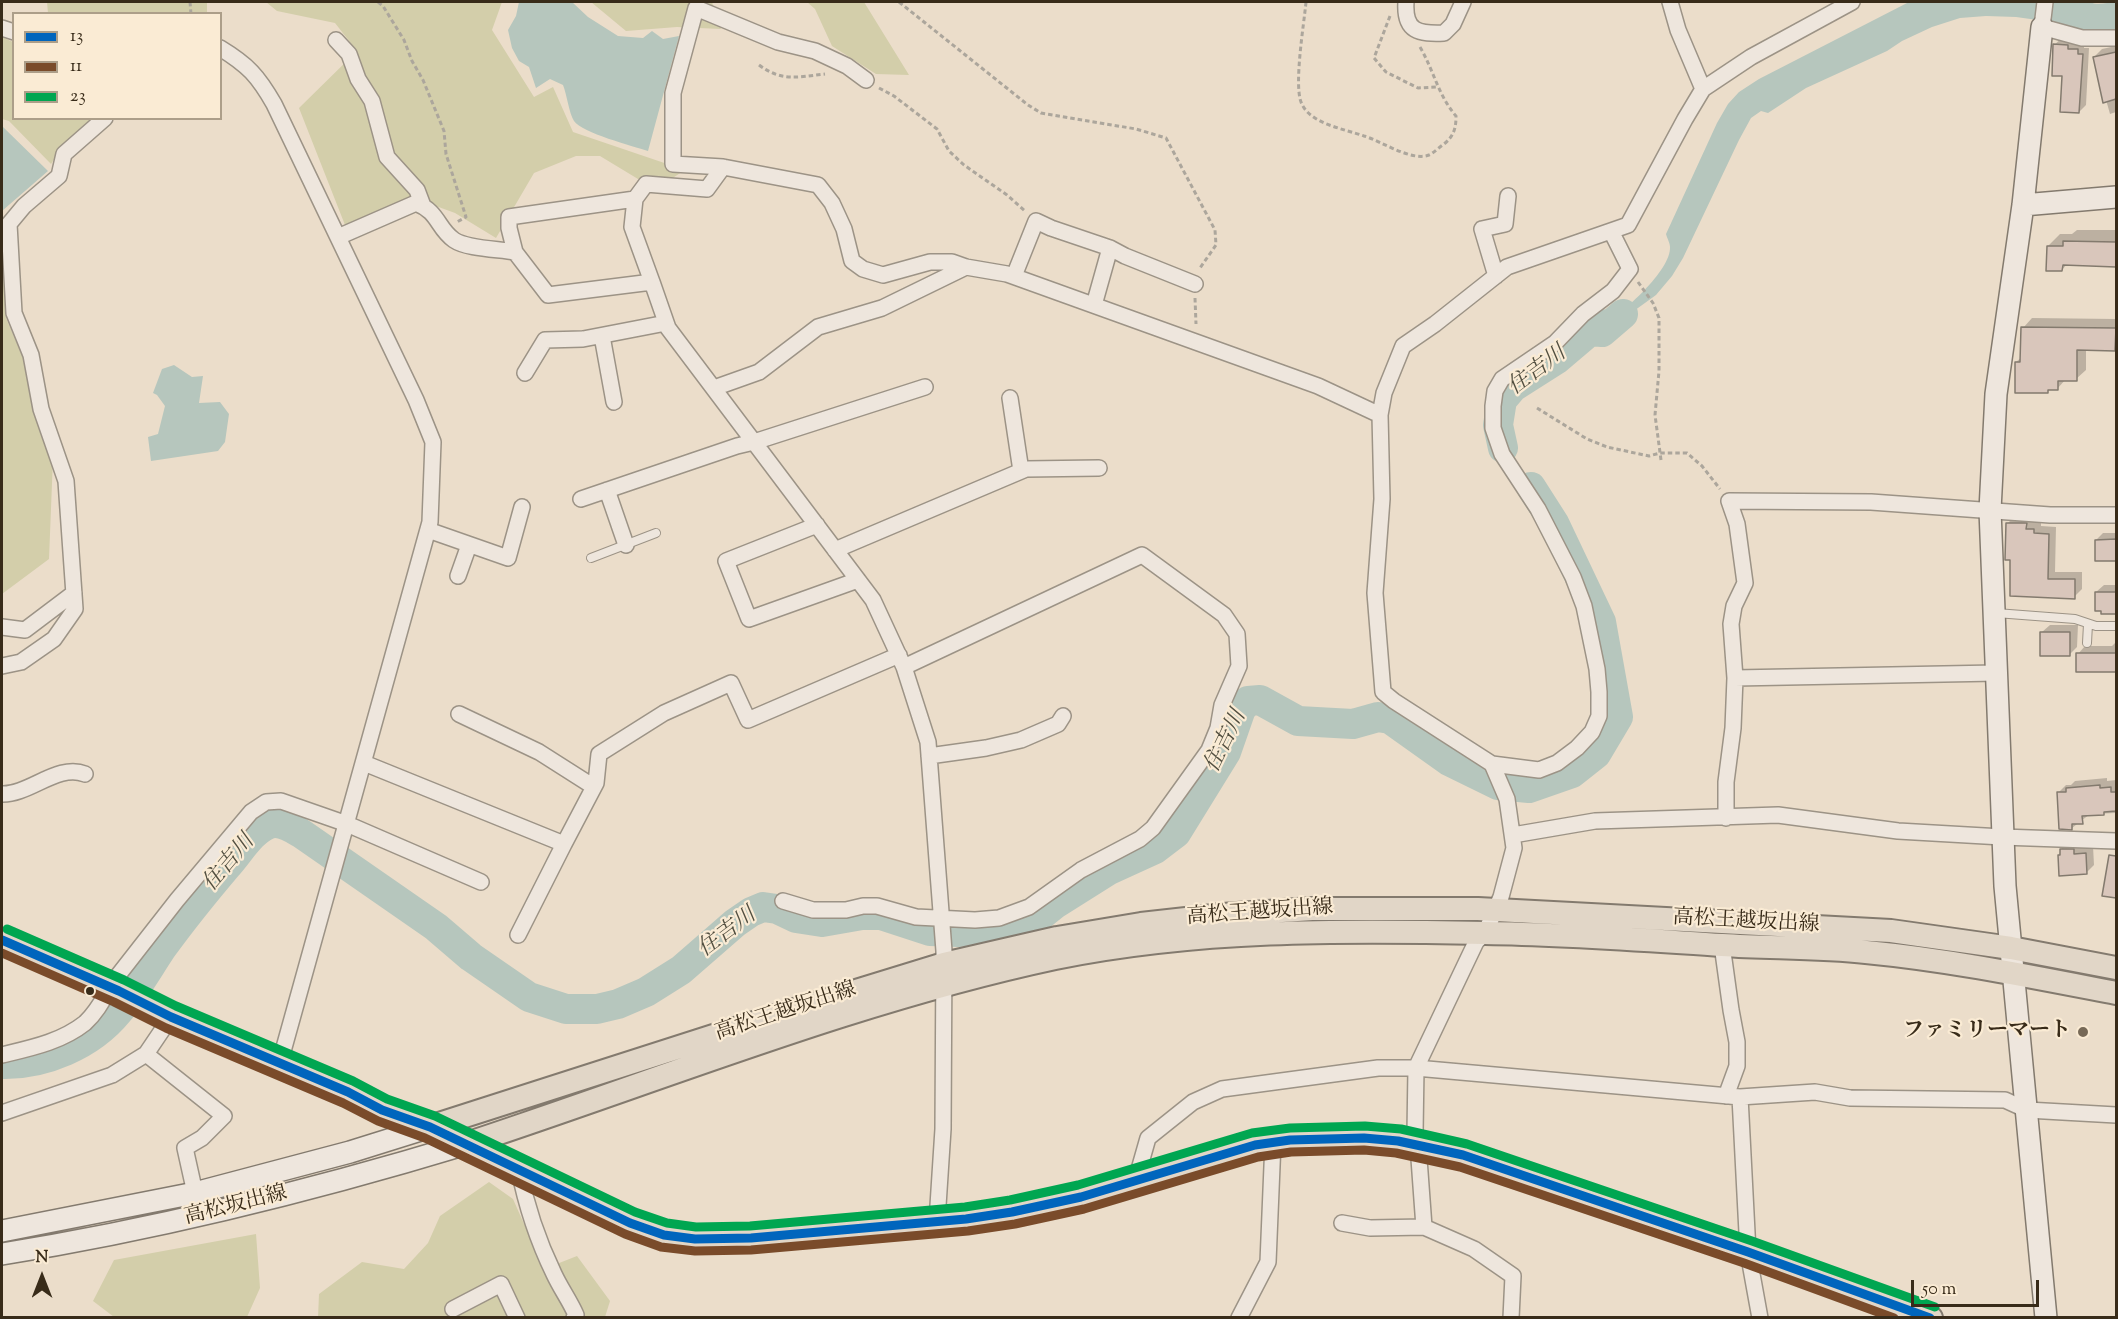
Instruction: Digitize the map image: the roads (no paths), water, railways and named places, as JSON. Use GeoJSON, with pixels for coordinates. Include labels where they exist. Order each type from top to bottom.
{"type":"FeatureCollection","features":[{"type":"Feature","properties":{"kind":"main road","name":"高松王越坂出線"},"geometry":{"type":"LineString","coordinates":[[466,1144],[807,1027],[943,975],[1057,938],[1141,924],[1222,915],[1312,909],[1495,910],[1891,931],[2011,948],[2116,968]]}},
{"type":"Feature","properties":{"kind":"main road","name":"高松王越坂出線"},"geometry":{"type":"LineString","coordinates":[[430,1127],[801,1008],[943,975],[977,976],[1060,957],[1222,936],[1309,931],[1567,934],[1722,945],[1864,951],[2014,972],[2116,993]]}},
{"type":"Feature","properties":{"kind":"main road"},"geometry":{"type":"LineString","coordinates":[[2,940],[171,1017],[348,1092],[382,1110],[430,1127],[630,1223],[664,1235],[695,1239],[751,1238],[966,1219],[1039,1207],[1081,1197],[1211,1156],[1273,1142],[1333,1137],[1398,1141],[1463,1155],[1931,1317]]}},
{"type":"Feature","properties":{"kind":"street"},"geometry":{"type":"LineString","coordinates":[[1406,2],[1405,10],[1410,25],[1416,31],[1424,34],[1444,33],[1453,24],[1463,2]]}},
{"type":"Feature","properties":{"kind":"street"},"geometry":{"type":"LineString","coordinates":[[1670,2],[1678,30],[1703,89]]}},
{"type":"Feature","properties":{"kind":"street"},"geometry":{"type":"LineString","coordinates":[[1611,231],[1630,269],[1613,291],[1583,314],[1555,343],[1502,379],[1495,391],[1493,406],[1493,428],[1502,454],[1538,509],[1573,577],[1584,606],[1597,669],[1599,716],[1592,732],[1577,748],[1557,763],[1539,770],[1492,764],[1383,692],[1375,593],[1382,499],[1380,416],[1384,393],[1403,346],[1435,324],[1507,267],[1628,225],[1703,89],[1751,57],[1852,2]]}},
{"type":"Feature","properties":{"kind":"street"},"geometry":{"type":"LineString","coordinates":[[2045,2],[2023,205],[1996,394],[1990,510],[2002,837],[2046,1317]]}},
{"type":"Feature","properties":{"kind":"street"},"geometry":{"type":"LineString","coordinates":[[866,80],[847,66],[815,51],[778,42],[696,8],[673,93],[673,164],[723,167],[818,185],[832,203],[840,220],[852,261],[863,269],[883,275],[930,262],[952,262],[1014,276],[1318,386],[1380,416]]}},
{"type":"Feature","properties":{"kind":"street"},"geometry":{"type":"LineString","coordinates":[[2042,25],[2082,38],[2116,38]]}},
{"type":"Feature","properties":{"kind":"street"},"geometry":{"type":"LineString","coordinates":[[336,40],[349,54],[358,78],[372,101],[387,157],[417,190],[423,206]]}},
{"type":"Feature","properties":{"kind":"street"},"geometry":{"type":"LineString","coordinates":[[222,49],[236,57],[258,78],[274,104],[416,400],[433,442],[430,522],[280,1062]]}},
{"type":"Feature","properties":{"kind":"street"},"geometry":{"type":"LineString","coordinates":[[2,666],[21,662],[54,639],[75,609],[66,481],[41,409],[32,355],[14,314],[9,224],[24,206],[59,176],[64,154],[103,120]]}},
{"type":"Feature","properties":{"kind":"street"},"geometry":{"type":"LineString","coordinates":[[723,167],[707,189],[646,184],[635,199],[632,226],[666,323],[873,600],[902,661],[928,742],[942,928],[943,975],[943,1130],[938,1221]]}},
{"type":"Feature","properties":{"kind":"street"},"geometry":{"type":"LineString","coordinates":[[1496,276],[1482,229],[1505,224],[1508,196]]}},
{"type":"Feature","properties":{"kind":"street"},"geometry":{"type":"LineString","coordinates":[[2023,205],[2116,197]]}},
{"type":"Feature","properties":{"kind":"street"},"geometry":{"type":"LineString","coordinates":[[635,199],[509,217],[509,228],[515,252],[548,295],[652,282]]}},
{"type":"Feature","properties":{"kind":"street"},"geometry":{"type":"LineString","coordinates":[[338,237],[416,203],[428,208],[454,240],[468,245],[515,252]]}},
{"type":"Feature","properties":{"kind":"street"},"geometry":{"type":"LineString","coordinates":[[1014,276],[1036,221],[1110,248],[1195,284]]}},
{"type":"Feature","properties":{"kind":"street"},"geometry":{"type":"LineString","coordinates":[[1094,305],[1110,248]]}},
{"type":"Feature","properties":{"kind":"street"},"geometry":{"type":"LineString","coordinates":[[714,388],[759,372],[818,327],[882,308],[966,267]]}},
{"type":"Feature","properties":{"kind":"street"},"geometry":{"type":"LineString","coordinates":[[525,373],[545,340],[583,339],[666,323]]}},
{"type":"Feature","properties":{"kind":"street"},"geometry":{"type":"LineString","coordinates":[[602,336],[614,402]]}},
{"type":"Feature","properties":{"kind":"street"},"geometry":{"type":"LineString","coordinates":[[581,499],[736,446],[925,387]]}},
{"type":"Feature","properties":{"kind":"street"},"geometry":{"type":"LineString","coordinates":[[1010,398],[1021,471]]}},
{"type":"Feature","properties":{"kind":"street"},"geometry":{"type":"LineString","coordinates":[[835,550],[1026,469],[1099,468]]}},
{"type":"Feature","properties":{"kind":"street"},"geometry":{"type":"LineString","coordinates":[[608,490],[626,544]]}},
{"type":"Feature","properties":{"kind":"street"},"geometry":{"type":"LineString","coordinates":[[1726,818],[1726,782],[1733,728],[1735,678],[1731,624],[1734,606],[1745,583],[1737,524],[1729,501],[1871,502],[2050,515],[2116,515]]}},
{"type":"Feature","properties":{"kind":"street"},"geometry":{"type":"LineString","coordinates":[[428,530],[508,558],[522,507]]}},
{"type":"Feature","properties":{"kind":"street"},"geometry":{"type":"LineString","coordinates":[[817,525],[726,561],[749,619],[858,580]]}},
{"type":"Feature","properties":{"kind":"street"},"geometry":{"type":"LineString","coordinates":[[458,576],[469,544]]}},
{"type":"Feature","properties":{"kind":"street"},"geometry":{"type":"LineString","coordinates":[[518,935],[594,787],[598,754],[664,713],[731,683],[747,720],[902,661],[1142,555],[1224,615],[1237,634],[1239,666],[1222,705],[1218,728],[1209,750],[1153,828],[1140,839],[1081,870],[1029,908],[999,918],[975,920],[942,928],[916,917],[877,906],[862,906],[846,910],[813,910],[783,901]]}},
{"type":"Feature","properties":{"kind":"street"},"geometry":{"type":"LineString","coordinates":[[2,627],[25,630],[74,593]]}},
{"type":"Feature","properties":{"kind":"street"},"geometry":{"type":"LineString","coordinates":[[1735,678],[1996,673]]}},
{"type":"Feature","properties":{"kind":"street"},"geometry":{"type":"LineString","coordinates":[[459,714],[539,752],[594,787]]}},
{"type":"Feature","properties":{"kind":"street"},"geometry":{"type":"LineString","coordinates":[[929,756],[986,748],[1021,740],[1058,724],[1063,716]]}},
{"type":"Feature","properties":{"kind":"street"},"geometry":{"type":"LineString","coordinates":[[364,763],[564,844]]}},
{"type":"Feature","properties":{"kind":"street"},"geometry":{"type":"LineString","coordinates":[[1424,1227],[1418,1145],[1415,1133],[1416,1068],[1476,942],[1485,933],[1501,897],[1514,848],[1507,799],[1492,764]]}},
{"type":"Feature","properties":{"kind":"street"},"geometry":{"type":"LineString","coordinates":[[2,794],[11,794],[37,785],[45,778],[77,770],[85,774]]}},
{"type":"Feature","properties":{"kind":"street"},"geometry":{"type":"LineString","coordinates":[[2,1055],[51,1043],[85,1023],[113,989],[177,900],[251,812],[266,802],[281,801],[347,824],[480,882]]}},
{"type":"Feature","properties":{"kind":"street"},"geometry":{"type":"LineString","coordinates":[[1512,835],[1595,821],[1778,815],[1898,831],[2116,841]]}},
{"type":"Feature","properties":{"kind":"street"},"geometry":{"type":"LineString","coordinates":[[1722,945],[1737,1042],[1733,1096],[1748,1252],[1760,1317]]}},
{"type":"Feature","properties":{"kind":"street"},"geometry":{"type":"LineString","coordinates":[[2,1113],[112,1075],[146,1054],[171,1017]]}},
{"type":"Feature","properties":{"kind":"street"},"geometry":{"type":"LineString","coordinates":[[146,1054],[224,1116],[202,1138],[185,1148],[195,1193]]}},
{"type":"Feature","properties":{"kind":"street"},"geometry":{"type":"LineString","coordinates":[[1136,1180],[1148,1138],[1193,1102],[1222,1089],[1378,1068],[1416,1068],[1733,1096],[1815,1092],[1850,1098],[2005,1100],[2027,1110],[2116,1115]]}},
{"type":"Feature","properties":{"kind":"street","name":"高松坂出線"},"geometry":{"type":"LineString","coordinates":[[2,1231],[195,1193],[350,1152],[430,1127]]}},
{"type":"Feature","properties":{"kind":"street"},"geometry":{"type":"LineString","coordinates":[[1239,1317],[1268,1262],[1273,1142]]}},
{"type":"Feature","properties":{"kind":"street","name":"高松坂出線"},"geometry":{"type":"LineString","coordinates":[[2,1254],[165,1224],[260,1201],[466,1144]]}},
{"type":"Feature","properties":{"kind":"street"},"geometry":{"type":"LineString","coordinates":[[519,1169],[526,1205],[555,1275],[571,1302],[576,1315],[574,1317]]}},
{"type":"Feature","properties":{"kind":"street"},"geometry":{"type":"LineString","coordinates":[[1342,1224],[1370,1228],[1424,1227],[1474,1249],[1514,1276],[1511,1317]]}},
{"type":"Feature","properties":{"kind":"street"},"geometry":{"type":"LineString","coordinates":[[453,1309],[501,1284],[517,1317]]}},
{"type":"Feature","properties":{"kind":"lane"},"geometry":{"type":"LineString","coordinates":[[591,558],[656,533]]}},
{"type":"Feature","properties":{"kind":"lane"},"geometry":{"type":"LineString","coordinates":[[1994,612],[2075,618],[2088,624],[2116,626]]}},
{"type":"Feature","properties":{"kind":"lane"},"geometry":{"type":"LineString","coordinates":[[2087,643],[2088,624]]}},
{"type":"Feature","properties":{"kind":"waterway","name":"住吉川"},"geometry":{"type":"LineString","coordinates":[[1503,448],[1498,425],[1502,400],[1513,387],[1557,359],[1590,331],[1602,332],[1623,314]]}},
{"type":"Feature","properties":{"kind":"waterway","name":"住吉川"},"geometry":{"type":"LineString","coordinates":[[2,1064],[34,1061],[66,1051],[107,1024],[130,997],[178,927],[246,842],[257,831],[273,823],[286,825],[302,834],[436,927],[471,957],[529,997],[566,1009],[597,1009],[618,1004],[646,992],[681,970],[735,923],[763,907],[777,909],[796,918],[822,922],[862,915],[881,915],[930,931],[958,932],[1002,928],[1035,920],[1055,904],[1109,870],[1155,849],[1176,833],[1226,752],[1241,709],[1248,701],[1260,700],[1298,721],[1353,724],[1378,717],[1390,719],[1449,761],[1498,785],[1529,788],[1572,773],[1596,754],[1618,717],[1601,622],[1554,523],[1531,487]]}},
{"type":"Feature","properties":{"kind":"place","name":"ファミリーマート"},"geometry":{"type":"Point","coordinates":[2083,1032]}}]}
